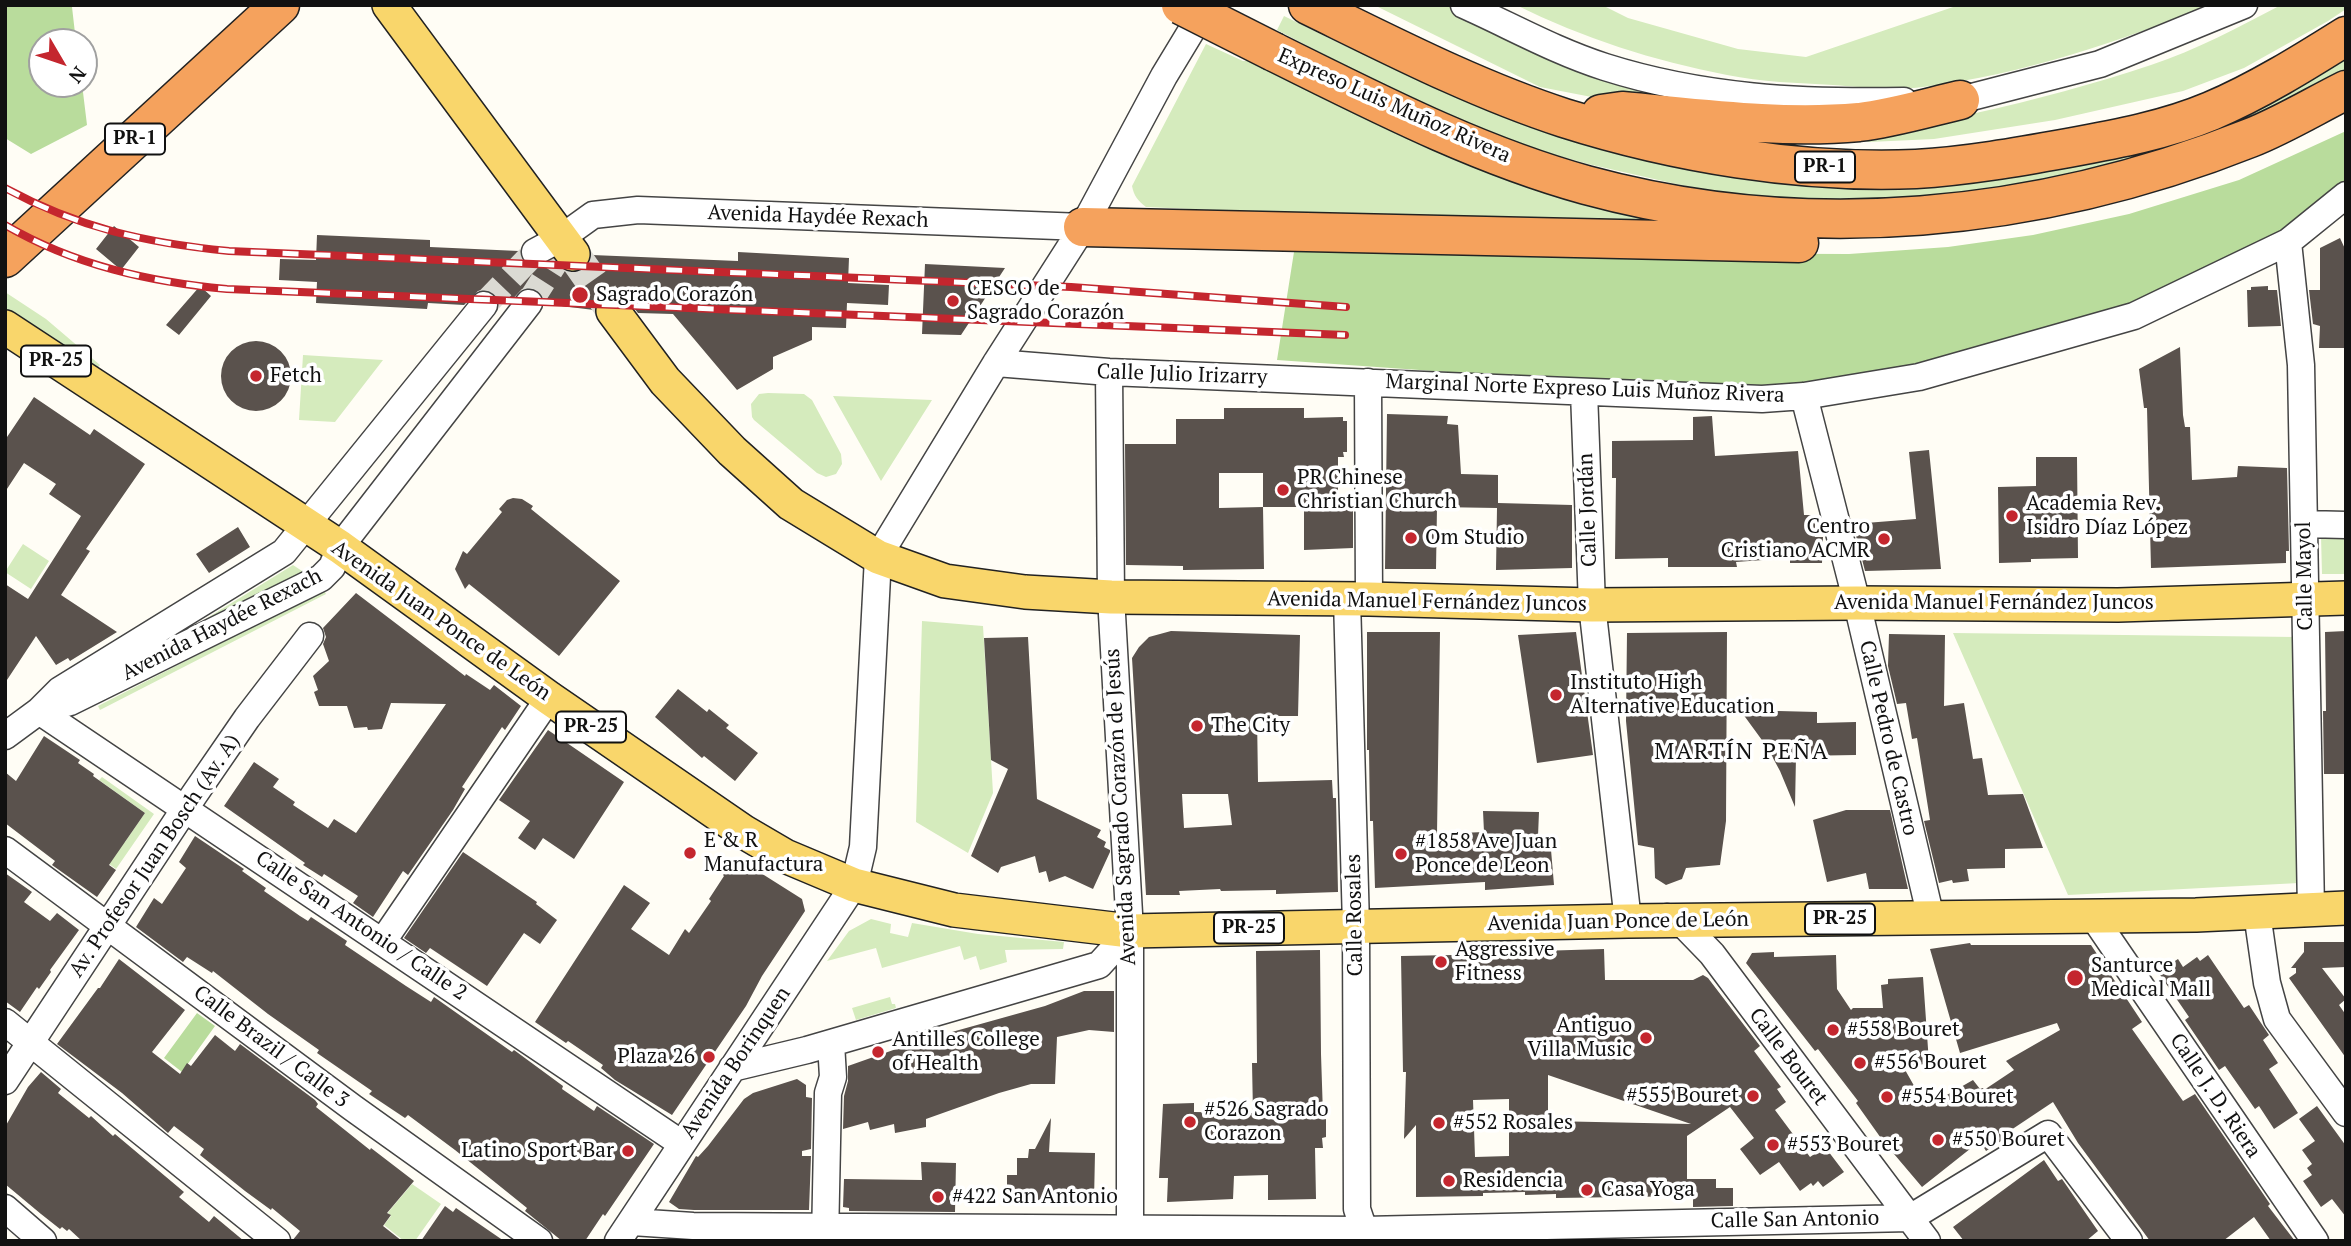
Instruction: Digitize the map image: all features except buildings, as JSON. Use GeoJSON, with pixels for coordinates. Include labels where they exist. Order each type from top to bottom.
{"type":"FeatureCollection","features":[{"type":"Feature","properties":{"kind":"highway","name":"Expreso Luis Muñoz Rivera"},"geometry":{"type":"LineString","coordinates":[[1181,5],[1381,105],[1486,151],[1585,185],[1678,205],[1728,213],[1789,218],[1861,219],[2006,207],[2171,166],[2253,138],[2346,90]]}},
{"type":"Feature","properties":{"kind":"highway","name":"PR-1"},"geometry":{"type":"LineString","coordinates":[[1308,5],[1476,86],[1565,118],[1679,148],[1780,165],[1916,169],[2013,158],[2147,133],[2211,111],[2300,65],[2346,36]]}},
{"type":"Feature","properties":{"kind":"highway","name":"PR-1"},"geometry":{"type":"LineString","coordinates":[[5,258],[273,12]]}},
{"type":"Feature","properties":{"kind":"highway"},"geometry":{"type":"LineString","coordinates":[[1565,118],[1622,111],[1798,124],[1895,116],[1960,100]]}},
{"type":"Feature","properties":{"kind":"highway"},"geometry":{"type":"LineString","coordinates":[[1083,227],[1816,243],[1929,239],[1967,230],[2006,207]]}},
{"type":"Feature","properties":{"kind":"main road"},"geometry":{"type":"LineString","coordinates":[[389,5],[558,249]]}},
{"type":"Feature","properties":{"kind":"main road","name":"Avenida Manuel Fernández Juncos"},"geometry":{"type":"LineString","coordinates":[[613,312],[665,381],[732,451],[791,504],[878,556],[946,581],[1025,592],[1111,597],[1358,599],[1592,605],[1857,603],[2118,606],[2346,598]]}},
{"type":"Feature","properties":{"kind":"main road","name":"Avenida Juan Ponce de León"},"geometry":{"type":"LineString","coordinates":[[5,327],[340,547],[549,698],[744,832],[785,856],[854,886],[954,910],[1130,931],[1362,926],[1627,912],[1680,921],[2311,911]]}},
{"type":"Feature","properties":{"kind":"main road","name":"PR-25"},"geometry":{"type":"LineString","coordinates":[[2311,911],[2346,908]]}},
{"type":"Feature","properties":{"kind":"street"},"geometry":{"type":"LineString","coordinates":[[854,886],[863,847],[878,556],[1083,227],[1164,76],[1207,5]]}},
{"type":"Feature","properties":{"kind":"street"},"geometry":{"type":"LineString","coordinates":[[1464,5],[1484,11],[1542,43],[1650,80],[1744,97],[1822,102],[1960,100],[2101,64],[2244,5]]}},
{"type":"Feature","properties":{"kind":"street","name":"Marginal Norte Expreso Luis Muñoz Rivera"},"geometry":{"type":"LineString","coordinates":[[1368,382],[1762,399],[1804,396],[1919,377],[2134,316],[2288,242],[2346,195]]}},
{"type":"Feature","properties":{"kind":"street","name":"Avenida Haydée Rexach"},"geometry":{"type":"LineString","coordinates":[[558,249],[593,215],[638,210],[1083,227]]}},
{"type":"Feature","properties":{"kind":"street","name":"Calle Mayol"},"geometry":{"type":"LineString","coordinates":[[2288,242],[2301,365],[2311,911]]}},
{"type":"Feature","properties":{"kind":"street","name":"Avenida Haydée Rexach"},"geometry":{"type":"LineString","coordinates":[[39,710],[70,702],[321,578],[332,567],[340,547],[529,303]]}},
{"type":"Feature","properties":{"kind":"street","name":"Avenida Haydée Rexach"},"geometry":{"type":"LineString","coordinates":[[5,736],[60,690],[284,552],[484,305]]}},
{"type":"Feature","properties":{"kind":"street","name":"Calle Julio Irizarry"},"geometry":{"type":"LineString","coordinates":[[996,363],[1109,372],[1368,382]]}},
{"type":"Feature","properties":{"kind":"street","name":"Avenida Sagrado Corazón de Jesús"},"geometry":{"type":"LineString","coordinates":[[1109,372],[1111,597],[1130,931],[1130,1236]]}},
{"type":"Feature","properties":{"kind":"street","name":"Calle Rosales"},"geometry":{"type":"LineString","coordinates":[[1364,1236],[1371,1210],[1362,926],[1358,599],[1368,382]]}},
{"type":"Feature","properties":{"kind":"street","name":"Calle Jordán"},"geometry":{"type":"LineString","coordinates":[[1584,392],[1592,605],[1627,912]]}},
{"type":"Feature","properties":{"kind":"street","name":"Calle Pedro de Castro"},"geometry":{"type":"LineString","coordinates":[[1804,396],[1857,603],[1931,918]]}},
{"type":"Feature","properties":{"kind":"street"},"geometry":{"type":"LineString","coordinates":[[2305,524],[2346,524]]}},
{"type":"Feature","properties":{"kind":"street","name":"Av. Profesor Juan Bosch (Av. A)"},"geometry":{"type":"LineString","coordinates":[[5,1081],[247,718],[310,636]]}},
{"type":"Feature","properties":{"kind":"street"},"geometry":{"type":"LineString","coordinates":[[383,941],[549,698]]}},
{"type":"Feature","properties":{"kind":"street","name":"Calle San Antonio / Calle 2"},"geometry":{"type":"LineString","coordinates":[[39,710],[682,1144]]}},
{"type":"Feature","properties":{"kind":"street","name":"Calle Brazil / Calle 3"},"geometry":{"type":"LineString","coordinates":[[5,850],[538,1241]]}},
{"type":"Feature","properties":{"kind":"street","name":"Avenida Borinquen"},"geometry":{"type":"LineString","coordinates":[[632,1234],[682,1144],[854,886]]}},
{"type":"Feature","properties":{"kind":"street"},"geometry":{"type":"LineString","coordinates":[[2257,913],[2267,983],[2277,1019],[2346,1113]]}},
{"type":"Feature","properties":{"kind":"street","name":"Calle J. D. Riera"},"geometry":{"type":"LineString","coordinates":[[2092,915],[2315,1241]]}},
{"type":"Feature","properties":{"kind":"street","name":"Calle Bouret"},"geometry":{"type":"LineString","coordinates":[[1680,921],[1712,954],[1927,1241]]}},
{"type":"Feature","properties":{"kind":"street"},"geometry":{"type":"LineString","coordinates":[[733,1068],[831,1043],[1099,965],[1130,931]]}},
{"type":"Feature","properties":{"kind":"street"},"geometry":{"type":"LineString","coordinates":[[5,1022],[277,1241]]}},
{"type":"Feature","properties":{"kind":"street"},"geometry":{"type":"LineString","coordinates":[[825,1234],[828,1093],[833,1077],[831,1043]]}},
{"type":"Feature","properties":{"kind":"street"},"geometry":{"type":"LineString","coordinates":[[1910,1218],[2048,1134],[2129,1241]]}},
{"type":"Feature","properties":{"kind":"street"},"geometry":{"type":"LineString","coordinates":[[5,1208],[43,1241]]}},
{"type":"Feature","properties":{"kind":"street","name":"Calle San Antonio"},"geometry":{"type":"LineString","coordinates":[[632,1234],[693,1226],[825,1234],[1364,1236],[1910,1218]]}},
{"type":"Feature","properties":{"kind":"green space"},"geometry":{"type":"Polygon","coordinates":[[[5,5],[71,5],[74,28],[28,28],[28,98],[84,98],[87,125],[31,154],[5,138],[5,5]]]}},
{"type":"Feature","properties":{"kind":"green space"},"geometry":{"type":"Polygon","coordinates":[[[1374,5],[1446,5],[1553,57],[1676,97],[1602,99],[1540,87],[1374,5]]]}},
{"type":"Feature","properties":{"kind":"green space"},"geometry":{"type":"Polygon","coordinates":[[[1516,5],[1602,5],[1628,18],[1738,49],[1806,57],[1959,5],[2212,5],[2106,44],[2034,65],[1961,81],[1901,89],[1766,81],[1700,69],[1593,38],[1516,5]]]}},
{"type":"Feature","properties":{"kind":"green space"},"geometry":{"type":"Polygon","coordinates":[[[2281,5],[2346,5],[2346,9],[2244,68],[2183,91],[2055,120],[1934,139],[1869,142],[1856,138],[2020,103],[2130,72],[2201,45],[2281,5]]]}},
{"type":"Feature","properties":{"kind":"green space"},"geometry":{"type":"Polygon","coordinates":[[[1284,16],[1449,92],[1918,183],[2346,58],[2346,70],[2267,113],[2141,164],[1917,203],[1751,198],[1588,164],[1505,141],[1429,109],[1277,30],[1284,16]]]}},
{"type":"Feature","properties":{"kind":"green space"},"geometry":{"type":"Polygon","coordinates":[[[1206,44],[1243,61],[1261,61],[1744,228],[1477,222],[1146,207],[1137,198],[1132,186],[1206,44]]]}},
{"type":"Feature","properties":{"kind":"green space"},"geometry":{"type":"Polygon","coordinates":[[[2346,131],[2346,183],[2271,239],[2119,308],[1961,354],[1872,373],[1794,385],[1699,386],[1605,383],[1277,360],[1294,252],[1849,254],[1948,247],[2033,235],[2129,214],[2239,180],[2346,131]]]}},
{"type":"Feature","properties":{"kind":"green space"},"geometry":{"type":"Polygon","coordinates":[[[5,292],[46,319],[100,365],[96,370],[5,317],[5,292]]]}},
{"type":"Feature","properties":{"kind":"green space"},"geometry":{"type":"Polygon","coordinates":[[[303,355],[383,360],[335,422],[299,420],[303,355]]]}},
{"type":"Feature","properties":{"kind":"green space"},"geometry":{"type":"Polygon","coordinates":[[[759,394],[804,394],[812,400],[841,454],[842,464],[836,474],[826,477],[817,473],[754,420],[751,404],[759,394]]]}},
{"type":"Feature","properties":{"kind":"green space"},"geometry":{"type":"Polygon","coordinates":[[[833,396],[932,400],[881,481],[833,396]]]}},
{"type":"Feature","properties":{"kind":"green space"},"geometry":{"type":"Polygon","coordinates":[[[2321,536],[2346,536],[2346,574],[2322,574],[2321,536]]]}},
{"type":"Feature","properties":{"kind":"green space"},"geometry":{"type":"Polygon","coordinates":[[[23,544],[49,561],[31,589],[5,572],[23,544]]]}},
{"type":"Feature","properties":{"kind":"green space"},"geometry":{"type":"Polygon","coordinates":[[[293,565],[305,573],[206,623],[204,620],[293,565]]]}},
{"type":"Feature","properties":{"kind":"green space"},"geometry":{"type":"Polygon","coordinates":[[[324,590],[326,594],[100,710],[98,706],[324,590]]]}},
{"type":"Feature","properties":{"kind":"green space"},"geometry":{"type":"Polygon","coordinates":[[[922,621],[983,626],[993,793],[968,853],[916,822],[922,621]]]}},
{"type":"Feature","properties":{"kind":"green space"},"geometry":{"type":"Polygon","coordinates":[[[1953,633],[2296,637],[2299,883],[2068,895],[1953,633]]]}},
{"type":"Feature","properties":{"kind":"green space"},"geometry":{"type":"Polygon","coordinates":[[[102,777],[154,814],[116,869],[90,850],[105,828],[125,842],[145,813],[99,780],[102,777]]]}},
{"type":"Feature","properties":{"kind":"green space"},"geometry":{"type":"Polygon","coordinates":[[[871,919],[891,924],[890,933],[908,937],[912,923],[978,934],[1064,942],[1063,949],[1005,950],[1007,962],[980,970],[976,956],[964,960],[960,946],[882,968],[876,948],[827,961],[849,931],[871,919]]]}},
{"type":"Feature","properties":{"kind":"green space"},"geometry":{"type":"Polygon","coordinates":[[[890,997],[896,1008],[856,1020],[852,1008],[890,997]]]}},
{"type":"Feature","properties":{"kind":"green space"},"geometry":{"type":"Polygon","coordinates":[[[197,1013],[215,1026],[182,1072],[164,1058],[197,1013]]]}},
{"type":"Feature","properties":{"kind":"green space"},"geometry":{"type":"Polygon","coordinates":[[[412,1184],[441,1204],[415,1241],[404,1241],[384,1225],[391,1216],[388,1213],[390,1210],[412,1184]]]}},
{"type":"Feature","properties":{"kind":"tunnel"},"geometry":{"type":"LineString","coordinates":[[484,305],[535,252]]}},
{"type":"Feature","properties":{"kind":"tunnel"},"geometry":{"type":"LineString","coordinates":[[529,303],[561,253]]}},
{"type":"Feature","properties":{"kind":"tunnel"},"geometry":{"type":"LineString","coordinates":[[573,254],[613,311]]}},
{"type":"Feature","properties":{"kind":"railway"},"geometry":{"type":"LineString","coordinates":[[5,188],[60,214],[114,232],[229,251],[1071,287],[1346,307]]}},
{"type":"Feature","properties":{"kind":"railway"},"geometry":{"type":"LineString","coordinates":[[5,225],[85,261],[169,282],[227,289],[1345,335]]}},
{"type":"Feature","properties":{"kind":"place","name":"Sagrado Corazón"},"geometry":{"type":"Point","coordinates":[580,295]}},
{"type":"Feature","properties":{"kind":"place","name":"CESCO de Sagrado Corazón"},"geometry":{"type":"Point","coordinates":[953,301]}},
{"type":"Feature","properties":{"kind":"place","name":"Fetch"},"geometry":{"type":"Point","coordinates":[256,376]}},
{"type":"Feature","properties":{"kind":"place","name":"PR Chinese Christian Church"},"geometry":{"type":"Point","coordinates":[1283,490]}},
{"type":"Feature","properties":{"kind":"place","name":"Academia Rev. Isidro Díaz López"},"geometry":{"type":"Point","coordinates":[2012,516]}},
{"type":"Feature","properties":{"kind":"place","name":"Om Studio"},"geometry":{"type":"Point","coordinates":[1411,538]}},
{"type":"Feature","properties":{"kind":"place","name":"Centro Cristiano ACMR"},"geometry":{"type":"Point","coordinates":[1884,539]}},
{"type":"Feature","properties":{"kind":"place","name":"Instituto High Alternative Education"},"geometry":{"type":"Point","coordinates":[1556,695]}},
{"type":"Feature","properties":{"kind":"place","name":"The City"},"geometry":{"type":"Point","coordinates":[1197,726]}},
{"type":"Feature","properties":{"kind":"place","name":"E & R Manufactura"},"geometry":{"type":"Point","coordinates":[690,853]}},
{"type":"Feature","properties":{"kind":"place","name":"#1858 Ave Juan Ponce de Leon"},"geometry":{"type":"Point","coordinates":[1401,854]}},
{"type":"Feature","properties":{"kind":"place","name":"Aggressive Fitness"},"geometry":{"type":"Point","coordinates":[1441,962]}},
{"type":"Feature","properties":{"kind":"place","name":"Santurce Medical Mall"},"geometry":{"type":"Point","coordinates":[2075,978]}},
{"type":"Feature","properties":{"kind":"place","name":"#558 Bouret"},"geometry":{"type":"Point","coordinates":[1833,1030]}},
{"type":"Feature","properties":{"kind":"place","name":"Antiguo Villa Music"},"geometry":{"type":"Point","coordinates":[1646,1038]}},
{"type":"Feature","properties":{"kind":"place","name":"Antilles College of Health"},"geometry":{"type":"Point","coordinates":[878,1052]}},
{"type":"Feature","properties":{"kind":"place","name":"Plaza 26"},"geometry":{"type":"Point","coordinates":[709,1057]}},
{"type":"Feature","properties":{"kind":"place","name":"#556 Bouret"},"geometry":{"type":"Point","coordinates":[1860,1063]}},
{"type":"Feature","properties":{"kind":"place","name":"#555 Bouret"},"geometry":{"type":"Point","coordinates":[1753,1096]}},
{"type":"Feature","properties":{"kind":"place","name":"#554 Bouret"},"geometry":{"type":"Point","coordinates":[1887,1097]}},
{"type":"Feature","properties":{"kind":"place","name":"#526 Sagrado Corazon"},"geometry":{"type":"Point","coordinates":[1190,1122]}},
{"type":"Feature","properties":{"kind":"place","name":"#552 Rosales"},"geometry":{"type":"Point","coordinates":[1439,1123]}},
{"type":"Feature","properties":{"kind":"place","name":"#550 Bouret"},"geometry":{"type":"Point","coordinates":[1938,1140]}},
{"type":"Feature","properties":{"kind":"place","name":"#553 Bouret"},"geometry":{"type":"Point","coordinates":[1773,1145]}},
{"type":"Feature","properties":{"kind":"place","name":"Latino Sport Bar"},"geometry":{"type":"Point","coordinates":[628,1151]}},
{"type":"Feature","properties":{"kind":"place","name":"Residencia"},"geometry":{"type":"Point","coordinates":[1449,1181]}},
{"type":"Feature","properties":{"kind":"place","name":"Casa Yoga"},"geometry":{"type":"Point","coordinates":[1587,1190]}},
{"type":"Feature","properties":{"kind":"place","name":"#422 San Antonio"},"geometry":{"type":"Point","coordinates":[938,1197]}},
{"type":"Feature","properties":{"kind":"district","name":"MARTÍN PEÑA"},"geometry":{"type":"Point","coordinates":[1742,752]}}]}
